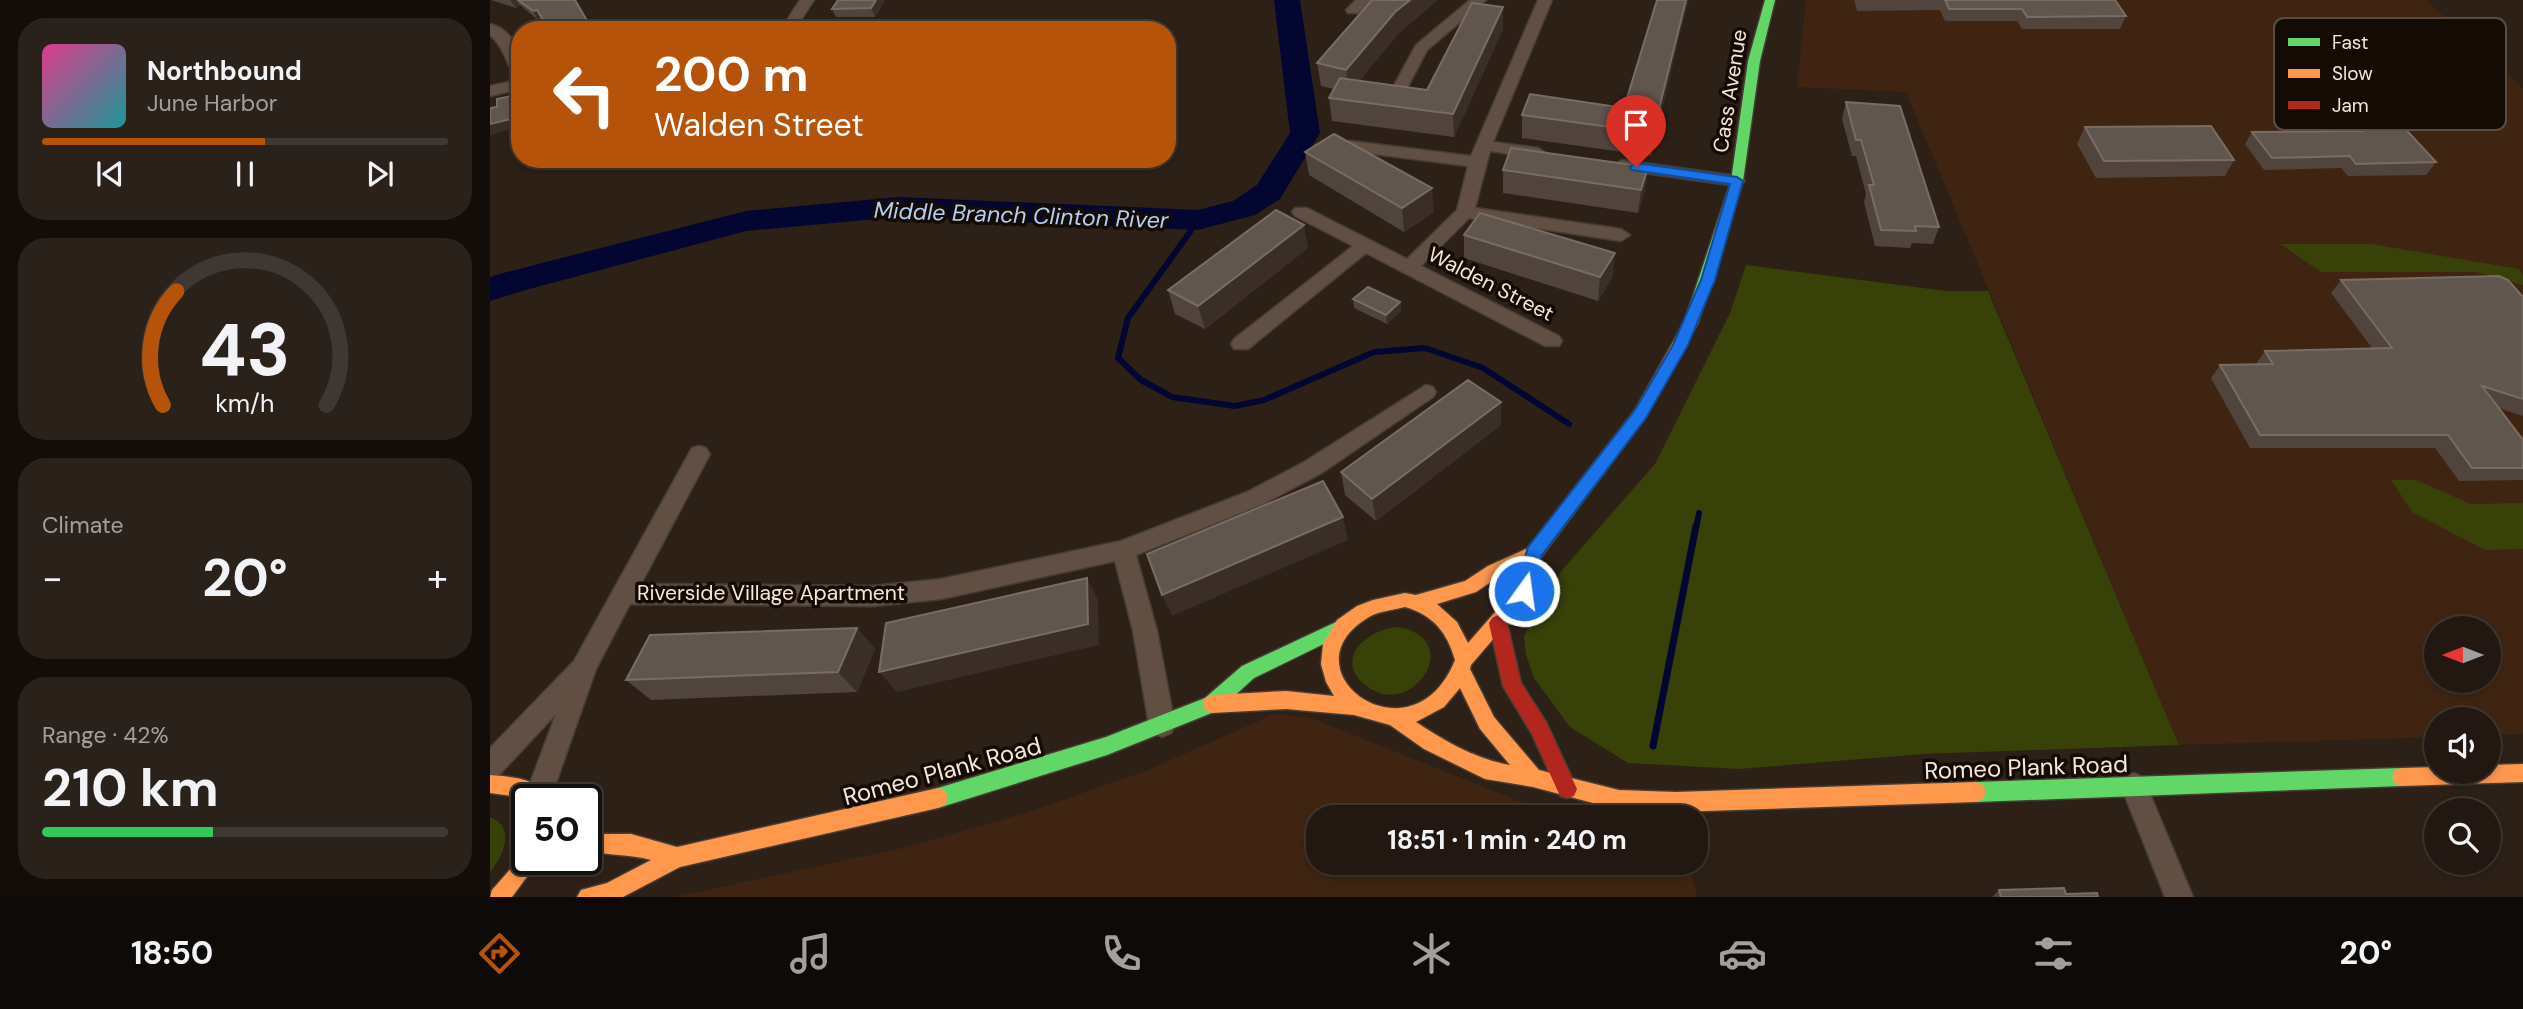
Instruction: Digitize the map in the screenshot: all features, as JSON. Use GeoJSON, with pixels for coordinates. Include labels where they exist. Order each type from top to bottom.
{"type":"FeatureCollection","features":[{"type":"Feature","properties":{"kind":"main road","name":"Cass Avenue"},"geometry":{"type":"LineString","coordinates":[[1462,666],[1524,591],[1534,552],[1633,424],[1680,345],[1708,280],[1737,181],[1754,61],[1770,0]]}},
{"type":"Feature","properties":{"kind":"main road","name":"Cass Avenue"},"geometry":{"type":"LineString","coordinates":[[1418,602],[1470,587],[1494,571],[1534,552]]}},
{"type":"Feature","properties":{"kind":"main road"},"geometry":{"type":"LineString","coordinates":[[1462,666],[1445,696],[1430,708],[1397,720],[1373,717],[1353,707],[1338,692],[1331,676],[1330,644],[1336,630],[1346,620],[1372,605],[1405,600],[1431,606],[1450,621],[1458,633],[1462,666],[1487,723],[1533,778]]}},
{"type":"Feature","properties":{"kind":"main road"},"geometry":{"type":"LineString","coordinates":[[1498,623],[1513,686],[1539,728],[1567,789]]}},
{"type":"Feature","properties":{"kind":"main road","name":"Romeo Plank Road"},"geometry":{"type":"LineString","coordinates":[[587,897],[609,893],[677,857],[868,816],[1048,767],[1212,704],[1248,672],[1336,630]]}},
{"type":"Feature","properties":{"kind":"main road","name":"Romeo Plank Road"},"geometry":{"type":"LineString","coordinates":[[1212,704],[1286,700],[1353,707]]}},
{"type":"Feature","properties":{"kind":"main road","name":"Romeo Plank Road"},"geometry":{"type":"LineString","coordinates":[[1397,720],[1431,743],[1485,771],[1533,778],[1567,789],[1619,800],[1676,802],[2523,773]]}},
{"type":"Feature","properties":{"kind":"main road"},"geometry":{"type":"LineString","coordinates":[[490,783],[511,785]]}},
{"type":"Feature","properties":{"kind":"main road","name":"Romeo Plank Road"},"geometry":{"type":"LineString","coordinates":[[602,844],[631,844],[677,857]]}},
{"type":"Feature","properties":{"kind":"main road"},"geometry":{"type":"LineString","coordinates":[[499,897],[519,875]]}},
{"type":"Feature","properties":{"kind":"street"},"geometry":{"type":"LineString","coordinates":[[793,21],[807,0]]}},
{"type":"Feature","properties":{"kind":"street"},"geometry":{"type":"LineString","coordinates":[[1353,10],[1365,0]]}},
{"type":"Feature","properties":{"kind":"street"},"geometry":{"type":"LineString","coordinates":[[1399,91],[1421,48],[1479,0]]}},
{"type":"Feature","properties":{"kind":"street"},"geometry":{"type":"LineString","coordinates":[[1545,0],[1477,162],[1465,212],[1621,235]]}},
{"type":"Feature","properties":{"kind":"street"},"geometry":{"type":"LineString","coordinates":[[490,28],[505,38],[511,47]]}},
{"type":"Feature","properties":{"kind":"street"},"geometry":{"type":"LineString","coordinates":[[490,91],[511,86]]}},
{"type":"Feature","properties":{"kind":"street"},"geometry":{"type":"LineString","coordinates":[[1350,145],[1477,162]]}},
{"type":"Feature","properties":{"kind":"street"},"geometry":{"type":"LineString","coordinates":[[1485,145],[1551,155]]}},
{"type":"Feature","properties":{"kind":"street"},"geometry":{"type":"LineString","coordinates":[[1604,162],[1737,181]]}},
{"type":"Feature","properties":{"kind":"street","name":"Walden Street"},"geometry":{"type":"LineString","coordinates":[[1301,212],[1552,341]]}},
{"type":"Feature","properties":{"kind":"street","name":"Walden Street"},"geometry":{"type":"LineString","coordinates":[[1409,268],[1465,212]]}},
{"type":"Feature","properties":{"kind":"street"},"geometry":{"type":"LineString","coordinates":[[1241,344],[1365,245]]}},
{"type":"Feature","properties":{"kind":"street","name":"Riverside Village Apartment"},"geometry":{"type":"LineString","coordinates":[[624,594],[873,596],[941,589],[1123,550],[1255,498],[1312,468],[1426,392]]}},
{"type":"Feature","properties":{"kind":"street"},"geometry":{"type":"LineString","coordinates":[[543,784],[559,736],[574,705],[584,667],[699,454]]}},
{"type":"Feature","properties":{"kind":"street"},"geometry":{"type":"LineString","coordinates":[[1123,550],[1145,631],[1162,725]]}},
{"type":"Feature","properties":{"kind":"street"},"geometry":{"type":"LineString","coordinates":[[490,766],[584,667]]}},
{"type":"Feature","properties":{"kind":"street"},"geometry":{"type":"LineString","coordinates":[[2134,786],[2179,897]]}},
{"type":"Feature","properties":{"kind":"shaded area"},"geometry":{"type":"Polygon","coordinates":[[[1806,0],[2426,0],[2446,18],[2274,18],[2274,130],[2506,130],[2506,73],[2523,89],[2523,734],[2501,735],[2501,707],[2424,707],[2424,737],[2179,745],[1906,92],[1797,87],[1806,0]]]}},
{"type":"Feature","properties":{"kind":"shaded area"},"geometry":{"type":"Polygon","coordinates":[[[1274,714],[1311,718],[1529,805],[1306,805],[1306,875],[1692,875],[1697,897],[675,897],[907,847],[1026,813],[1148,770],[1274,714]]]}},
{"type":"Feature","properties":{"kind":"green space"},"geometry":{"type":"Polygon","coordinates":[[[2280,244],[2372,244],[2519,269],[2523,276],[2523,285],[2476,272],[2321,272],[2280,244]]]}},
{"type":"Feature","properties":{"kind":"green space"},"geometry":{"type":"Polygon","coordinates":[[[1746,265],[1946,291],[1988,291],[2179,745],[1923,754],[1739,769],[1628,763],[1570,727],[1534,678],[1526,655],[1524,636],[1562,570],[1655,464],[1730,313],[1746,265]]]}},
{"type":"Feature","properties":{"kind":"green space"},"geometry":{"type":"Polygon","coordinates":[[[2391,480],[2416,480],[2471,504],[2523,503],[2523,549],[2485,550],[2412,512],[2391,480]]]}},
{"type":"Feature","properties":{"kind":"green space"},"geometry":{"type":"Polygon","coordinates":[[[1397,627],[1417,634],[1428,645],[1430,659],[1426,673],[1416,685],[1402,693],[1385,694],[1368,687],[1358,677],[1353,667],[1353,657],[1364,640],[1385,629],[1397,627]]]}},
{"type":"Feature","properties":{"kind":"green space"},"geometry":{"type":"Polygon","coordinates":[[[490,817],[503,828],[505,842],[500,858],[490,872],[490,817]]]}},
{"type":"Feature","properties":{"kind":"building"},"geometry":{"type":"Polygon","coordinates":[[[518,0],[575,0],[587,21],[544,21],[537,10],[533,11],[518,0]]]}},
{"type":"Feature","properties":{"kind":"building"},"geometry":{"type":"Polygon","coordinates":[[[838,0],[876,0],[871,8],[832,9],[838,0]]]}},
{"type":"Feature","properties":{"kind":"building"},"geometry":{"type":"Polygon","coordinates":[[[1372,0],[1410,0],[1395,12],[1346,70],[1317,63],[1372,0]]]}},
{"type":"Feature","properties":{"kind":"building"},"geometry":{"type":"Polygon","coordinates":[[[1657,0],[1686,0],[1653,133],[1522,115],[1530,94],[1624,108],[1657,0]]]}},
{"type":"Feature","properties":{"kind":"building"},"geometry":{"type":"Polygon","coordinates":[[[1945,0],[2115,0],[2126,16],[2027,17],[2022,9],[1949,9],[1945,0]]]}},
{"type":"Feature","properties":{"kind":"building"},"geometry":{"type":"Polygon","coordinates":[[[1472,3],[1503,7],[1453,114],[1329,98],[1340,78],[1427,90],[1472,3]]]}},
{"type":"Feature","properties":{"kind":"building"},"geometry":{"type":"Polygon","coordinates":[[[511,96],[511,119],[490,124],[490,108],[497,107],[497,99],[511,96]]]}},
{"type":"Feature","properties":{"kind":"building"},"geometry":{"type":"Polygon","coordinates":[[[1846,102],[1900,106],[1939,227],[1915,226],[1916,231],[1881,230],[1869,185],[1874,185],[1861,140],[1856,140],[1846,102]]]}},
{"type":"Feature","properties":{"kind":"building"},"geometry":{"type":"Polygon","coordinates":[[[2211,126],[2234,160],[2104,161],[2085,127],[2211,126]]]}},
{"type":"Feature","properties":{"kind":"building"},"geometry":{"type":"Polygon","coordinates":[[[2406,130],[2436,162],[2356,164],[2350,156],[2272,158],[2252,132],[2406,130]]]}},
{"type":"Feature","properties":{"kind":"building"},"geometry":{"type":"Polygon","coordinates":[[[1334,134],[1432,188],[1402,208],[1305,152],[1334,134]]]}},
{"type":"Feature","properties":{"kind":"building"},"geometry":{"type":"Polygon","coordinates":[[[1511,148],[1648,167],[1641,190],[1503,170],[1511,148]]]}},
{"type":"Feature","properties":{"kind":"building"},"geometry":{"type":"Polygon","coordinates":[[[1276,210],[1304,225],[1198,306],[1168,290],[1276,210]]]}},
{"type":"Feature","properties":{"kind":"building"},"geometry":{"type":"Polygon","coordinates":[[[1480,213],[1615,253],[1600,277],[1464,235],[1480,213]]]}},
{"type":"Feature","properties":{"kind":"building"},"geometry":{"type":"Polygon","coordinates":[[[2499,276],[2508,280],[2523,297],[2523,399],[2482,386],[2523,440],[2523,468],[2472,468],[2448,435],[2260,435],[2220,365],[2273,364],[2265,351],[2392,348],[2341,280],[2499,276]]]}},
{"type":"Feature","properties":{"kind":"building"},"geometry":{"type":"Polygon","coordinates":[[[1368,287],[1400,302],[1386,315],[1353,299],[1368,287]]]}},
{"type":"Feature","properties":{"kind":"building"},"geometry":{"type":"Polygon","coordinates":[[[1468,380],[1501,402],[1372,499],[1341,472],[1468,380]]]}},
{"type":"Feature","properties":{"kind":"building"},"geometry":{"type":"Polygon","coordinates":[[[1323,481],[1343,517],[1162,595],[1147,554],[1323,481]]]}},
{"type":"Feature","properties":{"kind":"building"},"geometry":{"type":"Polygon","coordinates":[[[1087,578],[1088,624],[879,672],[886,623],[1087,578]]]}},
{"type":"Feature","properties":{"kind":"building"},"geometry":{"type":"Polygon","coordinates":[[[857,628],[838,672],[626,680],[650,635],[857,628]]]}},
{"type":"Feature","properties":{"kind":"building"},"geometry":{"type":"Polygon","coordinates":[[[2064,888],[2066,894],[2097,893],[2098,897],[2001,897],[1999,890],[2064,888]]]}},
{"type":"Feature","properties":{"kind":"waterway","name":"Middle Branch Clinton River"},"geometry":{"type":"LineString","coordinates":[[490,290],[511,282],[746,221],[899,207],[1198,220],[1244,208],[1269,192],[1305,133],[1287,0]]}},
{"type":"Feature","properties":{"kind":"waterway"},"geometry":{"type":"LineString","coordinates":[[1189,234],[1198,220]]}},
{"type":"Feature","properties":{"kind":"waterway"},"geometry":{"type":"LineString","coordinates":[[1190,232],[1128,318],[1118,358],[1141,380],[1172,397],[1235,406],[1264,400],[1374,352],[1425,348],[1483,368],[1569,424]]}},
{"type":"Feature","properties":{"kind":"waterway"},"geometry":{"type":"LineString","coordinates":[[1696,528],[1699,513]]}},
{"type":"Feature","properties":{"kind":"waterway"},"geometry":{"type":"LineString","coordinates":[[1653,746],[1696,526]]}},
{"type":"Feature","properties":{"kind":"traffic: fast"},"geometry":{"type":"LineString","coordinates":[[1691,323],[1737,181],[1754,61],[1770,0]]}},
{"type":"Feature","properties":{"kind":"traffic: fast"},"geometry":{"type":"LineString","coordinates":[[938,798],[1107,746],[1212,704],[1248,672],[1336,630]]}},
{"type":"Feature","properties":{"kind":"traffic: fast"},"geometry":{"type":"LineString","coordinates":[[1976,792],[2402,777]]}},
{"type":"Feature","properties":{"kind":"traffic: slow"},"geometry":{"type":"LineString","coordinates":[[1464,660],[1524,591],[1534,553],[1640,414],[1691,323]]}},
{"type":"Feature","properties":{"kind":"traffic: slow"},"geometry":{"type":"LineString","coordinates":[[1418,602],[1470,587],[1494,571],[1534,553]]}},
{"type":"Feature","properties":{"kind":"traffic: slow"},"geometry":{"type":"LineString","coordinates":[[1405,600],[1428,608],[1445,620],[1456,637],[1464,660],[1456,679],[1444,695],[1429,707],[1410,715],[1385,717],[1363,711],[1346,699],[1335,682],[1330,664],[1332,644],[1343,626],[1363,611],[1405,600]]}},
{"type":"Feature","properties":{"kind":"traffic: slow"},"geometry":{"type":"LineString","coordinates":[[1461,671],[1487,723],[1533,778]]}},
{"type":"Feature","properties":{"kind":"traffic: slow"},"geometry":{"type":"LineString","coordinates":[[1212,704],[1286,700],[1353,707]]}},
{"type":"Feature","properties":{"kind":"traffic: slow"},"geometry":{"type":"LineString","coordinates":[[1397,720],[1431,743],[1485,770],[1533,778],[1619,800],[1676,802],[1976,792]]}},
{"type":"Feature","properties":{"kind":"traffic: slow"},"geometry":{"type":"LineString","coordinates":[[2402,777],[2523,773]]}},
{"type":"Feature","properties":{"kind":"traffic: slow"},"geometry":{"type":"LineString","coordinates":[[490,784],[511,787]]}},
{"type":"Feature","properties":{"kind":"traffic: slow"},"geometry":{"type":"LineString","coordinates":[[588,897],[609,893],[677,857],[938,798]]}},
{"type":"Feature","properties":{"kind":"traffic: slow"},"geometry":{"type":"LineString","coordinates":[[602,844],[631,844],[677,857]]}},
{"type":"Feature","properties":{"kind":"traffic: slow"},"geometry":{"type":"LineString","coordinates":[[499,897],[517,875]]}},
{"type":"Feature","properties":{"kind":"traffic: jam"},"geometry":{"type":"LineString","coordinates":[[1498,623],[1512,686],[1539,728],[1567,789]]}},
{"type":"Feature","properties":{"kind":"route"},"geometry":{"type":"LineString","coordinates":[[1524,591],[1534,552],[1576,501],[1640,414],[1680,345],[1708,280],[1737,181],[1636,167]]}}]}
